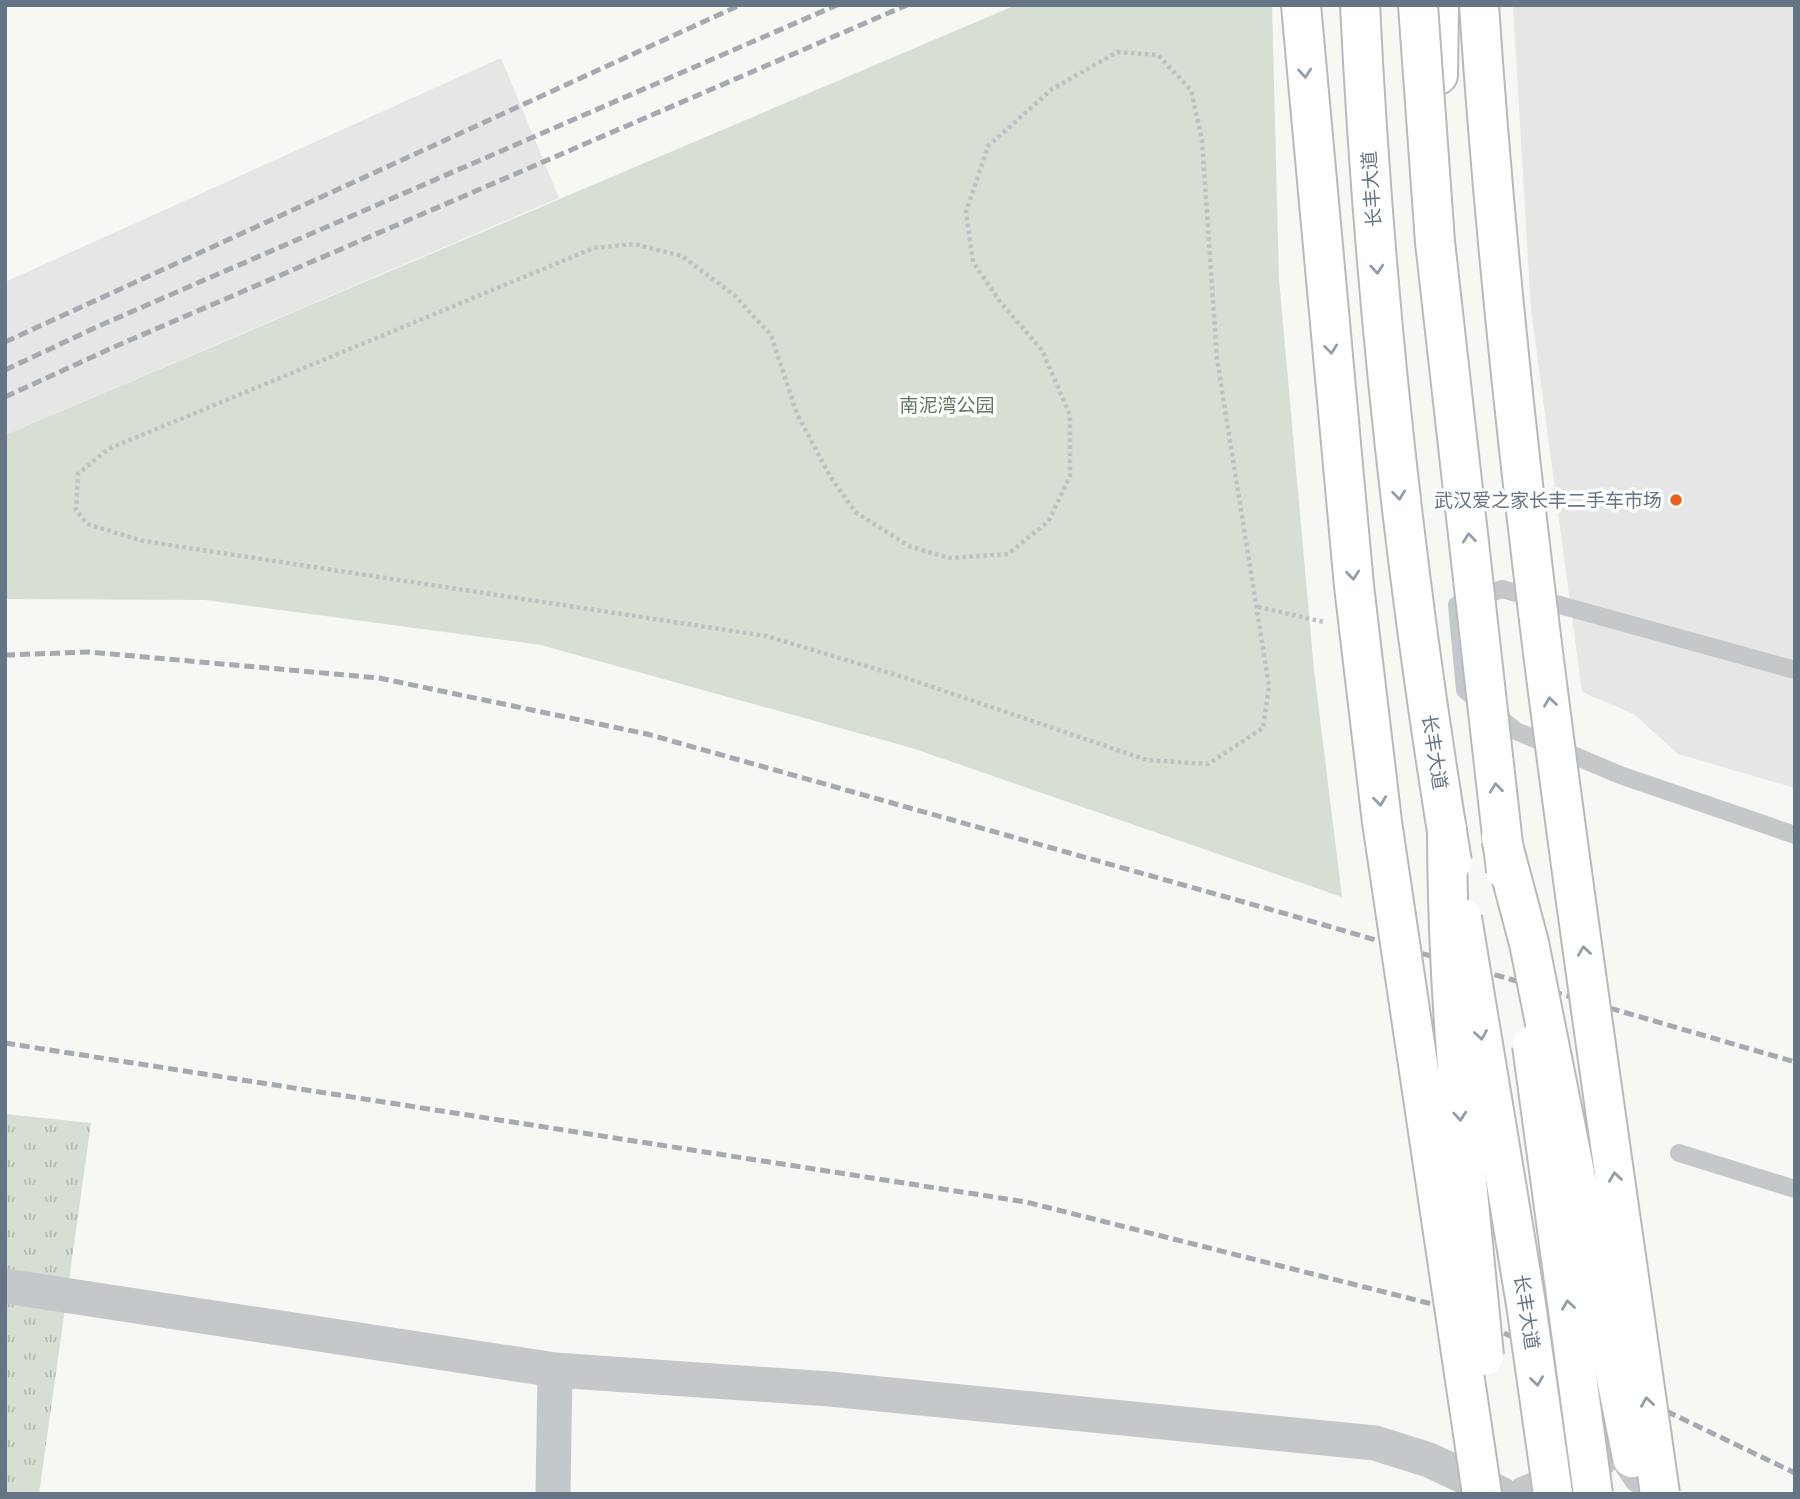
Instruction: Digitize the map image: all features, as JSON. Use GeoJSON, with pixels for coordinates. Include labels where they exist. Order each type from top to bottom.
{"type":"FeatureCollection","features":[{"type":"Feature","properties":{"kind":"main road"},"geometry":{"type":"LineString","coordinates":[[1301,5],[1354,586],[1382,822],[1482,1494]]}},
{"type":"Feature","properties":{"kind":"main road"},"geometry":{"type":"LineString","coordinates":[[1343,5],[1349,71],[1372,200]]}},
{"type":"Feature","properties":{"kind":"main road","name":"长丰大道"},"geometry":{"type":"LineString","coordinates":[[1360,5],[1383,345],[1408,573],[1447,828],[1526,1304],[1553,1494]]}},
{"type":"Feature","properties":{"kind":"main road"},"geometry":{"type":"LineString","coordinates":[[1418,5],[1435,242],[1502,838],[1541,1101],[1593,1494]]}},
{"type":"Feature","properties":{"kind":"main road"},"geometry":{"type":"LineString","coordinates":[[1435,242],[1438,5]]}},
{"type":"Feature","properties":{"kind":"main road"},"geometry":{"type":"LineString","coordinates":[[1479,5],[1488,134],[1548,692],[1647,1491]]}},
{"type":"Feature","properties":{"kind":"main road"},"geometry":{"type":"LineString","coordinates":[[1447,828],[1447,910],[1453,1009],[1488,1404],[1493,1494]]}},
{"type":"Feature","properties":{"kind":"main road"},"geometry":{"type":"LineString","coordinates":[[1502,838],[1529,943],[1623,1418],[1647,1491]]}},
{"type":"Feature","properties":{"kind":"street"},"geometry":{"type":"LineString","coordinates":[[5,1286],[555,1370],[844,1390],[1375,1444],[1429,1460],[1501,1494]]}},
{"type":"Feature","properties":{"kind":"street"},"geometry":{"type":"LineString","coordinates":[[553,1494],[555,1370]]}},
{"type":"Feature","properties":{"kind":"street"},"geometry":{"type":"LineString","coordinates":[[1524,1494],[1593,1465],[1619,1444],[1647,1491]]}},
{"type":"Feature","properties":{"kind":"lane"},"geometry":{"type":"LineString","coordinates":[[1795,670],[1502,589],[1457,605],[1465,690],[1516,731],[1620,775],[1795,835]]}},
{"type":"Feature","properties":{"kind":"lane"},"geometry":{"type":"LineString","coordinates":[[1679,1153],[1795,1189]]}},
{"type":"Feature","properties":{"kind":"path"},"geometry":{"type":"LineString","coordinates":[[1117,52],[1158,55],[1191,90],[1202,140],[1217,359],[1269,686],[1263,728],[1208,764],[1147,760],[906,678],[766,636],[143,541],[88,524],[76,510],[78,474],[108,449],[594,248],[634,244],[682,256],[734,295],[771,335],[797,414],[830,476],[855,512],[909,546],[949,558],[1008,554],[1048,522],[1070,476],[1070,415],[1042,350],[1001,303],[973,262],[966,212],[988,146],[1051,90],[1117,52]]}},
{"type":"Feature","properties":{"kind":"shaded area","name":"武汉爱之家长丰二手车市场"},"geometry":{"type":"Polygon","coordinates":[[[1513,5],[1795,5],[1795,788],[1678,754],[1634,714],[1582,692],[1531,309],[1513,5]]]}},
{"type":"Feature","properties":{"kind":"shaded area"},"geometry":{"type":"Polygon","coordinates":[[[501,58],[559,198],[5,435],[5,282],[501,58]]]}},
{"type":"Feature","properties":{"kind":"green space","name":"南泥湾公园"},"geometry":{"type":"Polygon","coordinates":[[[1016,5],[1272,5],[1279,279],[1314,670],[1342,897],[912,748],[541,645],[205,600],[5,599],[5,435],[1016,5]]]}},
{"type":"Feature","properties":{"kind":"green space"},"geometry":{"type":"Polygon","coordinates":[[[5,1114],[91,1123],[39,1494],[5,1494],[5,1114]]]}},
{"type":"Feature","properties":{"kind":"railway"},"geometry":{"type":"LineString","coordinates":[[5,342],[740,5]]}},
{"type":"Feature","properties":{"kind":"railway"},"geometry":{"type":"LineString","coordinates":[[5,370],[101,325],[837,5]]}},
{"type":"Feature","properties":{"kind":"railway"},"geometry":{"type":"LineString","coordinates":[[5,397],[114,347],[907,5]]}},
{"type":"Feature","properties":{"kind":"railway"},"geometry":{"type":"LineString","coordinates":[[5,655],[89,652],[379,678],[647,734],[1290,915],[1795,1062]]}},
{"type":"Feature","properties":{"kind":"railway"},"geometry":{"type":"LineString","coordinates":[[5,1043],[1026,1202],[1456,1310],[1795,1473]]}},
{"type":"Feature","properties":{"kind":"place","name":"武汉爱之家长丰二手车市场"},"geometry":{"type":"Point","coordinates":[1676,500]}}]}
